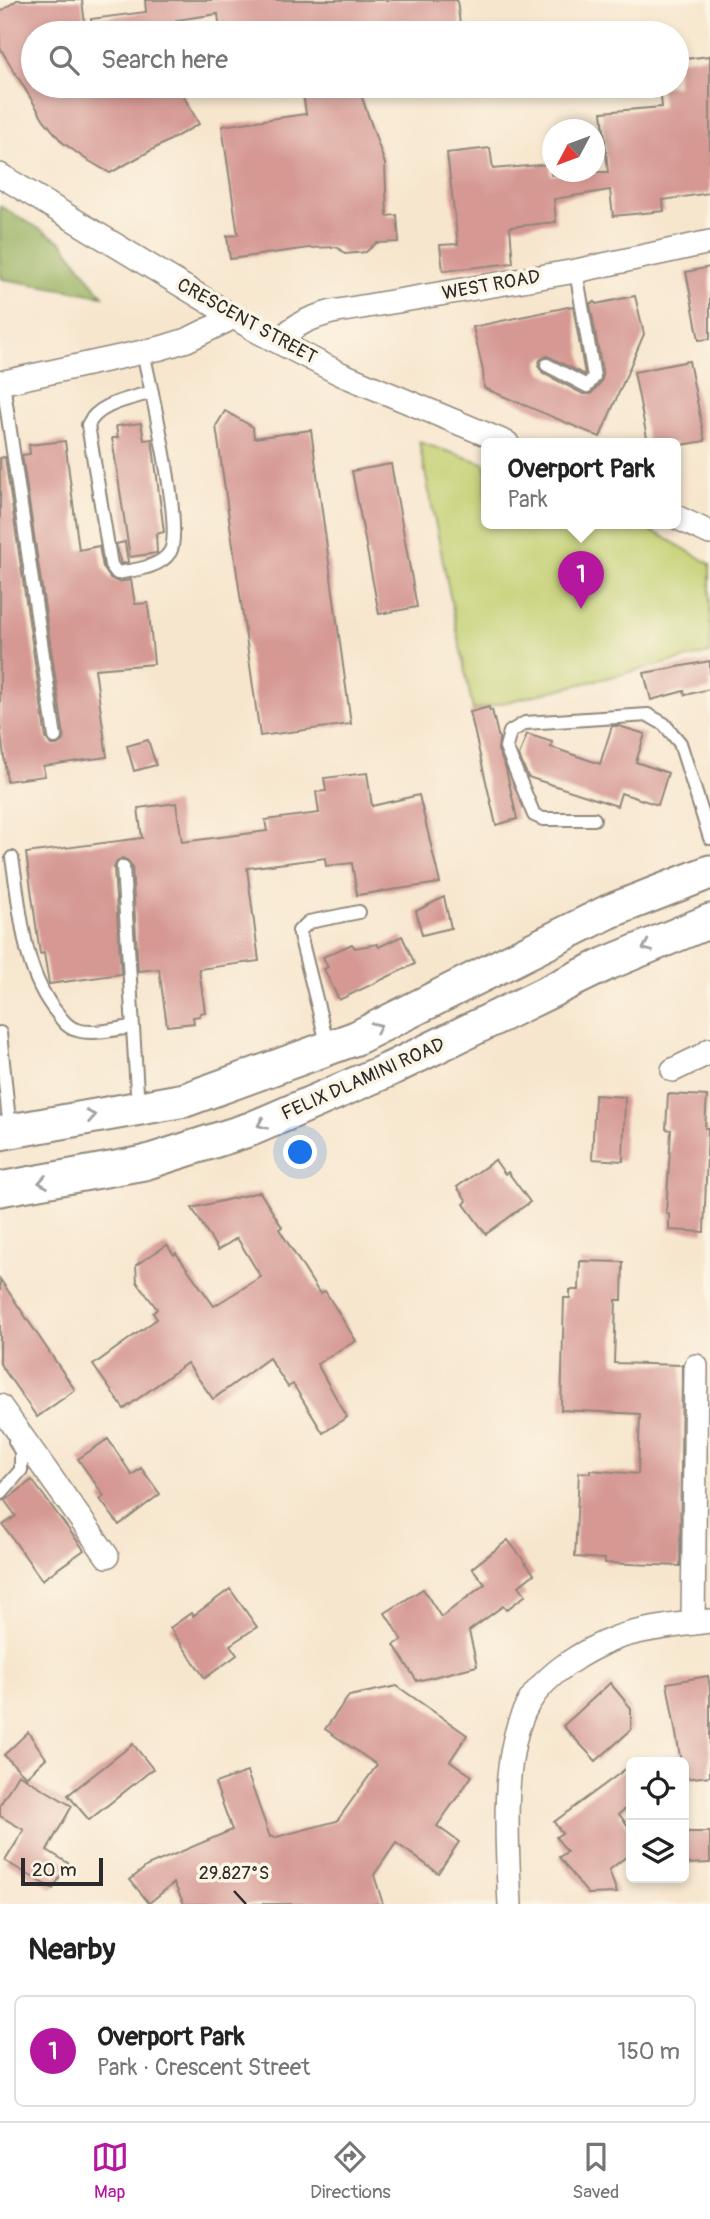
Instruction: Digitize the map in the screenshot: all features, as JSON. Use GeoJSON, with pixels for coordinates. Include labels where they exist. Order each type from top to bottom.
{"type":"FeatureCollection","features":[{"type":"Feature","properties":{"kind":"main road"},"geometry":{"type":"LineString","coordinates":[[5,1132],[185,1100],[356,1038],[608,912],[710,872]]}},
{"type":"Feature","properties":{"kind":"main road","name":"FELIX DLAMINI ROAD"},"geometry":{"type":"LineString","coordinates":[[0,1189],[144,1163],[251,1129],[388,1070],[606,964],[710,921]]}},
{"type":"Feature","properties":{"kind":"street","name":"CRESCENT STREET"},"geometry":{"type":"LineString","coordinates":[[0,175],[234,317],[341,374],[495,438]]}},
{"type":"Feature","properties":{"kind":"street","name":"WEST ROAD"},"geometry":{"type":"LineString","coordinates":[[279,341],[293,327],[310,318],[332,312],[576,271],[710,242]]}},
{"type":"Feature","properties":{"kind":"street"},"geometry":{"type":"LineString","coordinates":[[2,383],[187,340],[234,317]]}},
{"type":"Feature","properties":{"kind":"street"},"geometry":{"type":"LineString","coordinates":[[681,519],[710,533]]}},
{"type":"Feature","properties":{"kind":"street"},"geometry":{"type":"LineString","coordinates":[[673,1070],[710,1050]]}},
{"type":"Feature","properties":{"kind":"street"},"geometry":{"type":"LineString","coordinates":[[510,1904],[507,1849],[511,1769],[517,1728],[528,1703],[548,1680],[594,1648],[618,1637],[702,1622],[696,1367]]}},
{"type":"Feature","properties":{"kind":"street"},"geometry":{"type":"LineString","coordinates":[[0,1406],[107,1556]]}},
{"type":"Feature","properties":{"kind":"lane"},"geometry":{"type":"LineString","coordinates":[[547,365],[587,386],[594,377],[576,271]]}},
{"type":"Feature","properties":{"kind":"lane"},"geometry":{"type":"LineString","coordinates":[[143,352],[152,392],[166,463],[174,536],[172,547],[159,563],[117,573],[113,570],[109,554],[88,425],[100,410],[152,392]]}},
{"type":"Feature","properties":{"kind":"lane"},"geometry":{"type":"LineString","coordinates":[[2,383],[55,737]]}},
{"type":"Feature","properties":{"kind":"lane"},"geometry":{"type":"LineString","coordinates":[[594,819],[543,819],[534,815],[506,747],[510,732],[525,723],[648,715],[664,724],[680,743],[710,838]]}},
{"type":"Feature","properties":{"kind":"lane"},"geometry":{"type":"LineString","coordinates":[[12,858],[26,944],[42,994],[73,1029],[82,1032],[131,1027]]}},
{"type":"Feature","properties":{"kind":"lane"},"geometry":{"type":"LineString","coordinates":[[123,867],[138,1108]]}},
{"type":"Feature","properties":{"kind":"lane"},"geometry":{"type":"LineString","coordinates":[[328,1047],[299,931],[309,922],[359,912]]}},
{"type":"Feature","properties":{"kind":"lane"},"geometry":{"type":"LineString","coordinates":[[0,1033],[5,1132]]}},
{"type":"Feature","properties":{"kind":"lane"},"geometry":{"type":"LineString","coordinates":[[0,1419],[14,1439],[23,1462],[21,1471],[0,1494]]}},
{"type":"Feature","properties":{"kind":"green space"},"geometry":{"type":"Polygon","coordinates":[[[0,206],[62,242],[103,296],[2,279],[0,206]]]}},
{"type":"Feature","properties":{"kind":"green space"},"geometry":{"type":"Polygon","coordinates":[[[419,442],[481,462],[481,529],[646,529],[710,564],[710,653],[473,710],[419,442]]]}},
{"type":"Feature","properties":{"kind":"building"},"geometry":{"type":"Polygon","coordinates":[[[17,0],[82,0],[85,21],[21,21],[21,82],[0,48],[0,12],[17,0]]]}},
{"type":"Feature","properties":{"kind":"building"},"geometry":{"type":"Polygon","coordinates":[[[145,0],[457,0],[460,21],[219,21],[218,14],[176,21],[91,21],[146,12],[145,0]]]}},
{"type":"Feature","properties":{"kind":"building"},"geometry":{"type":"Polygon","coordinates":[[[710,56],[710,193],[663,200],[664,211],[613,216],[610,190],[554,199],[556,222],[510,227],[513,263],[443,271],[440,245],[458,244],[447,153],[490,148],[493,169],[542,165],[542,182],[605,182],[605,172],[608,172],[605,119],[603,119],[602,112],[662,107],[661,98],[689,98],[689,59],[710,56]]]}},
{"type":"Feature","properties":{"kind":"building"},"geometry":{"type":"Polygon","coordinates":[[[31,98],[185,98],[199,124],[110,173],[62,142],[31,98]]]}},
{"type":"Feature","properties":{"kind":"building"},"geometry":{"type":"Polygon","coordinates":[[[304,98],[362,98],[385,164],[387,216],[397,215],[399,242],[376,243],[366,252],[345,254],[337,247],[309,248],[230,259],[227,236],[238,235],[222,126],[306,114],[304,98]]]}},
{"type":"Feature","properties":{"kind":"building"},"geometry":{"type":"Polygon","coordinates":[[[710,267],[710,339],[699,340],[686,272],[710,267]]]}},
{"type":"Feature","properties":{"kind":"building"},"geometry":{"type":"Polygon","coordinates":[[[635,296],[644,334],[600,437],[484,388],[473,327],[573,306],[585,375],[547,356],[540,360],[538,366],[543,373],[583,394],[591,394],[603,376],[590,303],[635,296]]]}},
{"type":"Feature","properties":{"kind":"building"},"geometry":{"type":"Polygon","coordinates":[[[689,361],[705,441],[681,445],[681,438],[647,438],[634,372],[689,361]]]}},
{"type":"Feature","properties":{"kind":"building"},"geometry":{"type":"Polygon","coordinates":[[[225,411],[253,427],[254,438],[311,430],[351,724],[260,736],[216,426],[225,411]]]}},
{"type":"Feature","properties":{"kind":"building"},"geometry":{"type":"Polygon","coordinates":[[[141,423],[144,440],[152,439],[164,532],[156,534],[157,553],[130,557],[112,438],[118,438],[116,426],[141,423]]]}},
{"type":"Feature","properties":{"kind":"building"},"geometry":{"type":"Polygon","coordinates":[[[65,441],[79,550],[99,546],[103,567],[110,578],[118,582],[131,580],[135,604],[148,603],[154,664],[95,669],[107,757],[43,766],[45,776],[7,781],[0,725],[0,458],[5,457],[46,738],[51,745],[57,745],[63,741],[64,736],[22,455],[30,454],[29,445],[65,441]]]}},
{"type":"Feature","properties":{"kind":"building"},"geometry":{"type":"Polygon","coordinates":[[[391,464],[417,607],[379,614],[352,471],[391,464]]]}},
{"type":"Feature","properties":{"kind":"building"},"geometry":{"type":"Polygon","coordinates":[[[125,542],[128,562],[121,564],[116,544],[125,542]]]}},
{"type":"Feature","properties":{"kind":"building"},"geometry":{"type":"Polygon","coordinates":[[[710,661],[710,689],[685,695],[684,691],[651,700],[644,673],[710,661]]]}},
{"type":"Feature","properties":{"kind":"building"},"geometry":{"type":"Polygon","coordinates":[[[489,707],[490,711],[492,710],[499,739],[498,750],[506,769],[517,819],[496,825],[470,712],[489,707]]]}},
{"type":"Feature","properties":{"kind":"building"},"geometry":{"type":"Polygon","coordinates":[[[612,726],[645,734],[636,762],[668,773],[658,805],[621,793],[617,806],[528,777],[519,756],[527,734],[552,742],[551,747],[600,764],[612,726]]]}},
{"type":"Feature","properties":{"kind":"building"},"geometry":{"type":"Polygon","coordinates":[[[148,740],[156,765],[134,771],[127,746],[148,740]]]}},
{"type":"Feature","properties":{"kind":"building"},"geometry":{"type":"Polygon","coordinates":[[[367,773],[372,806],[419,795],[440,883],[357,895],[352,863],[326,866],[325,858],[247,868],[259,961],[199,969],[205,1012],[193,1017],[194,1023],[167,1026],[159,969],[138,971],[132,866],[122,858],[114,868],[121,974],[49,984],[44,953],[40,954],[26,853],[142,838],[138,808],[176,803],[182,842],[267,831],[265,820],[319,813],[316,792],[326,791],[324,778],[367,773]]]}},
{"type":"Feature","properties":{"kind":"building"},"geometry":{"type":"Polygon","coordinates":[[[444,897],[451,928],[422,935],[416,911],[444,897]]]}},
{"type":"Feature","properties":{"kind":"building"},"geometry":{"type":"Polygon","coordinates":[[[402,936],[415,964],[339,1000],[324,969],[328,967],[323,957],[352,944],[355,948],[377,944],[379,947],[402,936]]]}},
{"type":"Feature","properties":{"kind":"building"},"geometry":{"type":"Polygon","coordinates":[[[668,1094],[707,1096],[704,1232],[669,1230],[669,1214],[666,1214],[671,1130],[666,1129],[668,1094]]]}},
{"type":"Feature","properties":{"kind":"building"},"geometry":{"type":"Polygon","coordinates":[[[595,1095],[625,1097],[623,1161],[592,1159],[595,1095]]]}},
{"type":"Feature","properties":{"kind":"building"},"geometry":{"type":"Polygon","coordinates":[[[495,1160],[505,1174],[508,1172],[530,1202],[486,1234],[464,1204],[467,1201],[457,1187],[495,1160]]]}},
{"type":"Feature","properties":{"kind":"building"},"geometry":{"type":"Polygon","coordinates":[[[260,1192],[282,1227],[279,1229],[320,1294],[325,1291],[356,1341],[317,1364],[347,1417],[323,1433],[293,1384],[288,1387],[269,1358],[213,1399],[187,1363],[124,1409],[93,1365],[157,1319],[153,1313],[157,1309],[137,1282],[136,1265],[167,1245],[174,1255],[176,1253],[214,1306],[261,1277],[237,1238],[218,1250],[192,1208],[260,1192]]]}},
{"type":"Feature","properties":{"kind":"building"},"geometry":{"type":"Polygon","coordinates":[[[580,1261],[623,1262],[622,1300],[616,1300],[614,1363],[682,1365],[680,1566],[605,1563],[605,1559],[575,1557],[579,1472],[590,1473],[590,1470],[638,1474],[640,1414],[561,1410],[564,1298],[570,1298],[570,1290],[579,1290],[580,1261]]]}},
{"type":"Feature","properties":{"kind":"building"},"geometry":{"type":"Polygon","coordinates":[[[0,1279],[75,1390],[37,1417],[0,1364],[0,1279]]]}},
{"type":"Feature","properties":{"kind":"building"},"geometry":{"type":"Polygon","coordinates":[[[108,1439],[132,1475],[141,1468],[160,1494],[119,1525],[100,1499],[104,1496],[78,1459],[108,1439]]]}},
{"type":"Feature","properties":{"kind":"building"},"geometry":{"type":"Polygon","coordinates":[[[32,1480],[84,1550],[42,1580],[3,1525],[16,1516],[5,1501],[32,1480]]]}},
{"type":"Feature","properties":{"kind":"building"},"geometry":{"type":"Polygon","coordinates":[[[508,1540],[534,1574],[519,1586],[526,1595],[506,1610],[503,1606],[469,1631],[477,1666],[417,1681],[394,1645],[402,1640],[385,1613],[423,1589],[441,1617],[485,1584],[472,1568],[508,1540]]]}},
{"type":"Feature","properties":{"kind":"building"},"geometry":{"type":"Polygon","coordinates":[[[230,1589],[257,1627],[230,1645],[237,1655],[205,1678],[170,1628],[191,1613],[193,1616],[230,1589]]]}},
{"type":"Feature","properties":{"kind":"building"},"geometry":{"type":"Polygon","coordinates":[[[708,1676],[710,1776],[689,1778],[689,1757],[680,1757],[667,1683],[708,1676]]]}},
{"type":"Feature","properties":{"kind":"building"},"geometry":{"type":"Polygon","coordinates":[[[610,1683],[631,1708],[631,1730],[596,1761],[563,1726],[610,1683]]]}},
{"type":"Feature","properties":{"kind":"building"},"geometry":{"type":"Polygon","coordinates":[[[397,1686],[467,1735],[450,1761],[472,1776],[437,1826],[459,1842],[438,1873],[396,1843],[374,1875],[383,1904],[184,1904],[174,1883],[149,1903],[130,1880],[147,1866],[232,1830],[215,1783],[247,1772],[270,1837],[337,1821],[377,1765],[325,1729],[349,1696],[397,1686]]]}},
{"type":"Feature","properties":{"kind":"building"},"geometry":{"type":"Polygon","coordinates":[[[28,1732],[46,1758],[26,1777],[4,1755],[28,1732]]]}},
{"type":"Feature","properties":{"kind":"building"},"geometry":{"type":"Polygon","coordinates":[[[133,1744],[153,1769],[89,1820],[68,1795],[133,1744]]]}},
{"type":"Feature","properties":{"kind":"building"},"geometry":{"type":"Polygon","coordinates":[[[626,1769],[626,1808],[619,1814],[626,1823],[626,1857],[609,1870],[617,1893],[588,1894],[559,1857],[567,1852],[556,1837],[562,1833],[554,1822],[626,1769]]]}},
{"type":"Feature","properties":{"kind":"building"},"geometry":{"type":"Polygon","coordinates":[[[18,1774],[72,1806],[47,1850],[68,1863],[53,1889],[5,1861],[24,1830],[0,1816],[0,1805],[18,1774]]]}},
{"type":"Feature","properties":{"kind":"building"},"geometry":{"type":"Polygon","coordinates":[[[689,1832],[710,1832],[710,1863],[689,1864],[689,1832]]]}},
{"type":"Feature","properties":{"kind":"place","name":"Overport Park"},"geometry":{"type":"Point","coordinates":[581,609]}}]}
